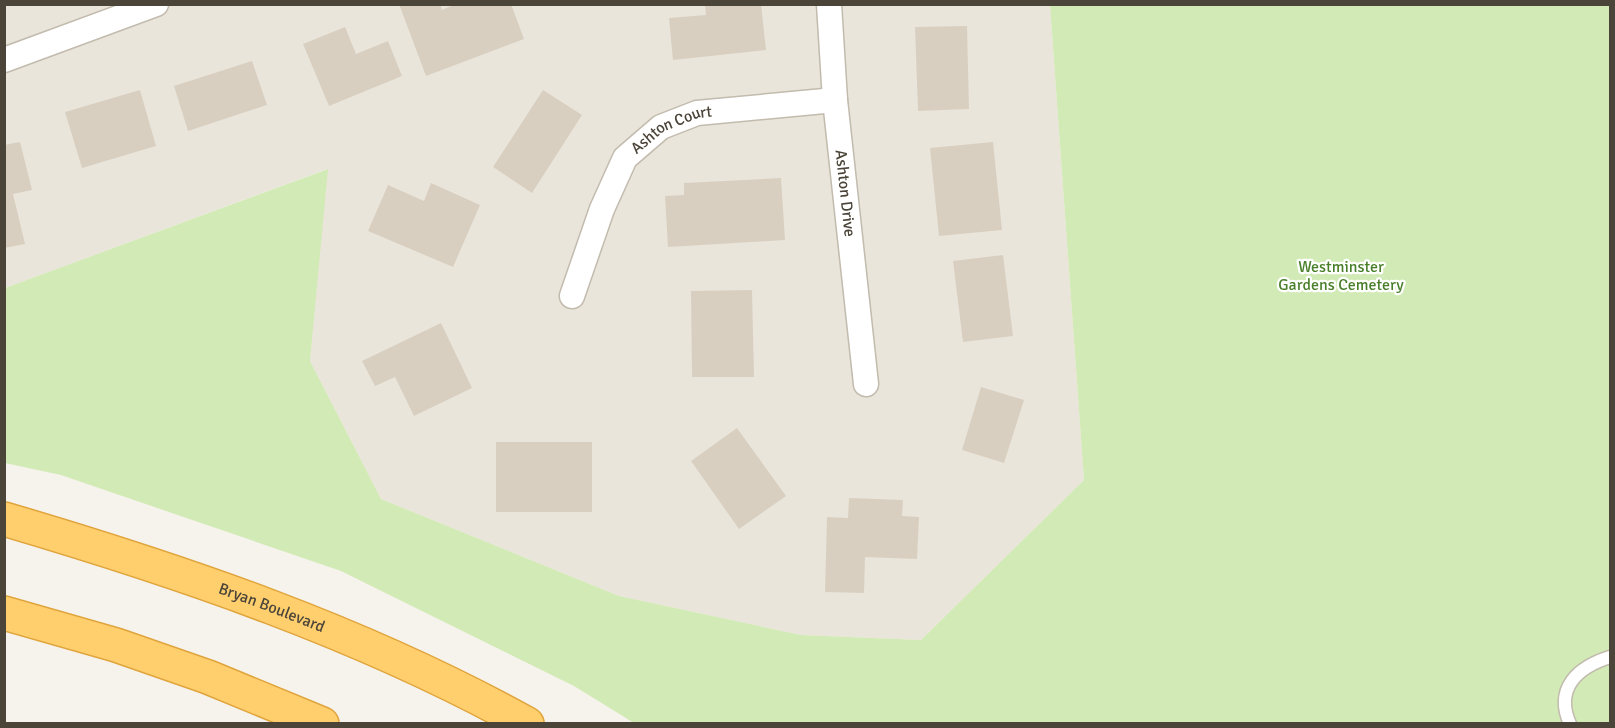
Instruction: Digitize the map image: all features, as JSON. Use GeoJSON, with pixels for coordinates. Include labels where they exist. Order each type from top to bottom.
{"type":"FeatureCollection","features":[{"type":"Feature","properties":{"kind":"highway","name":"Bryan Boulevard"},"geometry":{"type":"LineString","coordinates":[[4,519],[112,551],[238,595],[437,676],[527,723]]}},
{"type":"Feature","properties":{"kind":"highway"},"geometry":{"type":"LineString","coordinates":[[4,613],[116,645],[208,677],[322,723]]}},
{"type":"Feature","properties":{"kind":"street"},"geometry":{"type":"LineString","coordinates":[[4,60],[156,4]]}},
{"type":"Feature","properties":{"kind":"street","name":"Ashton Drive"},"geometry":{"type":"LineString","coordinates":[[829,4],[835,100],[866,384]]}},
{"type":"Feature","properties":{"kind":"street","name":"Ashton Court"},"geometry":{"type":"LineString","coordinates":[[572,296],[602,209],[625,158],[661,127],[697,113],[835,100]]}},
{"type":"Feature","properties":{"kind":"lane"},"geometry":{"type":"LineString","coordinates":[[1570,723],[1564,710],[1568,685],[1589,663],[1611,657]]}},
{"type":"Feature","properties":{"kind":"shaded area"},"geometry":{"type":"Polygon","coordinates":[[[5,5],[1050,5],[1084,480],[921,640],[801,635],[619,596],[381,499],[310,361],[327,169],[5,288],[5,5]]]}},
{"type":"Feature","properties":{"kind":"green space","name":"Westminster Gardens Cemetery"},"geometry":{"type":"Polygon","coordinates":[[[1050,5],[1610,5],[1610,723],[634,723],[574,686],[341,571],[61,475],[5,463],[5,288],[328,169],[310,361],[381,499],[619,596],[801,635],[921,640],[1084,480],[1050,5]]]}},
{"type":"Feature","properties":{"kind":"building"},"geometry":{"type":"Polygon","coordinates":[[[399,4],[440,4],[442,10],[456,4],[511,4],[524,39],[426,76],[399,4]]]}},
{"type":"Feature","properties":{"kind":"building"},"geometry":{"type":"Polygon","coordinates":[[[705,4],[761,4],[766,50],[673,60],[669,18],[706,15],[705,4]]]}},
{"type":"Feature","properties":{"kind":"building"},"geometry":{"type":"Polygon","coordinates":[[[967,26],[969,109],[918,111],[915,27],[967,26]]]}},
{"type":"Feature","properties":{"kind":"building"},"geometry":{"type":"Polygon","coordinates":[[[345,27],[356,54],[388,41],[402,76],[329,106],[303,44],[345,27]]]}},
{"type":"Feature","properties":{"kind":"building"},"geometry":{"type":"Polygon","coordinates":[[[252,61],[267,105],[188,131],[174,86],[252,61]]]}},
{"type":"Feature","properties":{"kind":"building"},"geometry":{"type":"Polygon","coordinates":[[[140,90],[156,146],[82,168],[65,112],[140,90]]]}},
{"type":"Feature","properties":{"kind":"building"},"geometry":{"type":"Polygon","coordinates":[[[543,90],[582,115],[532,193],[493,167],[543,90]]]}},
{"type":"Feature","properties":{"kind":"building"},"geometry":{"type":"Polygon","coordinates":[[[20,142],[32,190],[13,194],[25,244],[4,248],[4,145],[20,142]]]}},
{"type":"Feature","properties":{"kind":"building"},"geometry":{"type":"Polygon","coordinates":[[[993,142],[1002,230],[939,236],[930,148],[993,142]]]}},
{"type":"Feature","properties":{"kind":"building"},"geometry":{"type":"Polygon","coordinates":[[[781,178],[785,240],[668,247],[665,196],[684,195],[684,183],[781,178]]]}},
{"type":"Feature","properties":{"kind":"building"},"geometry":{"type":"Polygon","coordinates":[[[431,183],[480,205],[453,267],[368,231],[388,185],[424,201],[431,183]]]}},
{"type":"Feature","properties":{"kind":"building"},"geometry":{"type":"Polygon","coordinates":[[[1003,255],[1013,336],[963,342],[953,261],[1003,255]]]}},
{"type":"Feature","properties":{"kind":"building"},"geometry":{"type":"Polygon","coordinates":[[[752,290],[754,377],[692,377],[691,291],[752,290]]]}},
{"type":"Feature","properties":{"kind":"building"},"geometry":{"type":"Polygon","coordinates":[[[441,323],[472,388],[414,416],[395,377],[375,386],[362,361],[441,323]]]}},
{"type":"Feature","properties":{"kind":"building"},"geometry":{"type":"Polygon","coordinates":[[[981,387],[1024,400],[1004,463],[962,450],[981,387]]]}},
{"type":"Feature","properties":{"kind":"building"},"geometry":{"type":"Polygon","coordinates":[[[737,428],[786,496],[739,529],[691,461],[737,428]]]}},
{"type":"Feature","properties":{"kind":"building"},"geometry":{"type":"Polygon","coordinates":[[[496,442],[592,442],[592,512],[496,512],[496,442]]]}},
{"type":"Feature","properties":{"kind":"building"},"geometry":{"type":"Polygon","coordinates":[[[849,498],[903,500],[902,516],[919,517],[917,559],[865,557],[864,593],[825,592],[827,517],[848,518],[849,498]]]}}]}
